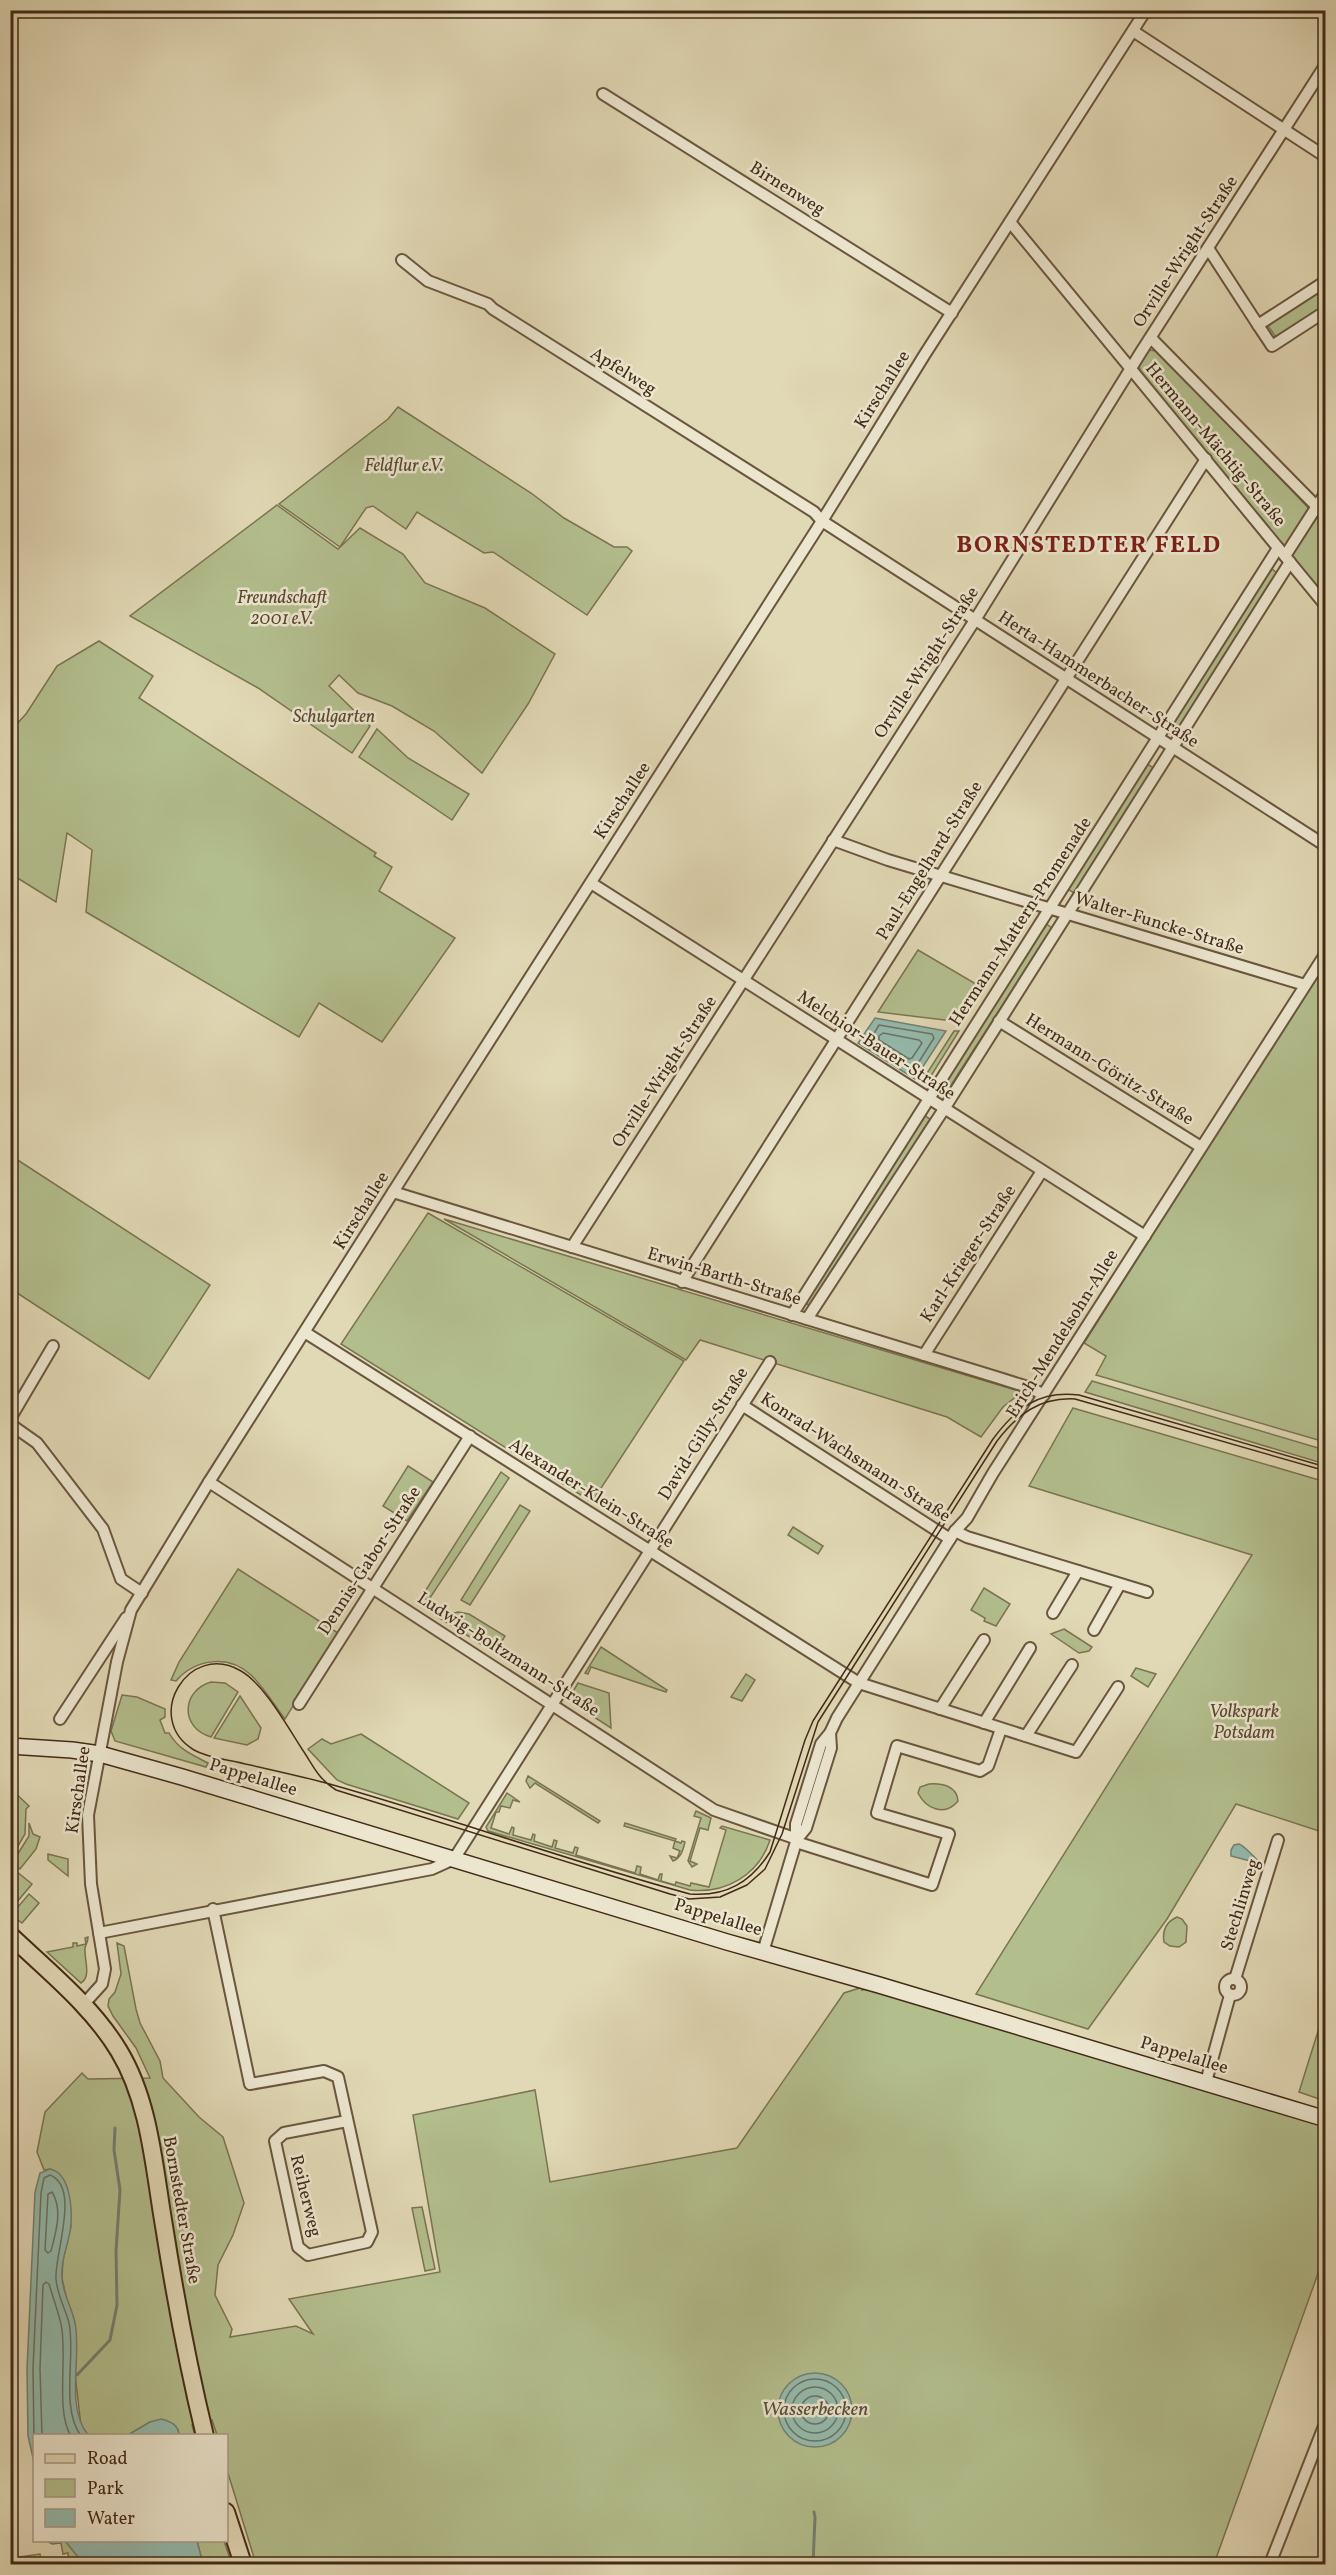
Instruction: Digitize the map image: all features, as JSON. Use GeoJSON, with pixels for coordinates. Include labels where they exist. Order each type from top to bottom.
{"type":"FeatureCollection","features":[{"type":"Feature","properties":{"kind":"main road","name":"Bornstedter Straße"},"geometry":{"type":"LineString","coordinates":[[10,1935],[83,2006],[119,2050],[134,2082],[143,2112],[190,2371],[205,2434]]}},
{"type":"Feature","properties":{"kind":"main road"},"geometry":{"type":"LineString","coordinates":[[228,2517],[243,2565]]}},
{"type":"Feature","properties":{"kind":"street","name":"Kirschallee"},"geometry":{"type":"LineString","coordinates":[[60,1719],[1146,10]]}},
{"type":"Feature","properties":{"kind":"street"},"geometry":{"type":"LineString","coordinates":[[1132,31],[1326,157]]}},
{"type":"Feature","properties":{"kind":"street","name":"Orville-Wright-Straße"},"geometry":{"type":"LineString","coordinates":[[572,1248],[975,620],[1326,64]]}},
{"type":"Feature","properties":{"kind":"street","name":"Birnenweg"},"geometry":{"type":"LineString","coordinates":[[603,94],[952,313]]}},
{"type":"Feature","properties":{"kind":"street","name":"Hermann-Mächtig-Straße"},"geometry":{"type":"LineString","coordinates":[[1010,222],[1326,606]]}},
{"type":"Feature","properties":{"kind":"street"},"geometry":{"type":"LineString","coordinates":[[1208,248],[1272,346],[1326,311]]}},
{"type":"Feature","properties":{"kind":"street","name":"Apfelweg"},"geometry":{"type":"LineString","coordinates":[[402,260],[428,281],[488,304],[814,512],[822,521]]}},
{"type":"Feature","properties":{"kind":"street"},"geometry":{"type":"LineString","coordinates":[[1258,325],[1326,281]]}},
{"type":"Feature","properties":{"kind":"street"},"geometry":{"type":"LineString","coordinates":[[1151,338],[1326,516]]}},
{"type":"Feature","properties":{"kind":"street","name":"Paul-Engelhard-Straße"},"geometry":{"type":"LineString","coordinates":[[682,1282],[1206,459]]}},
{"type":"Feature","properties":{"kind":"street","name":"Hermann-Mattern-Promenade"},"geometry":{"type":"LineString","coordinates":[[792,1315],[927,1099],[1159,738],[1326,492]]}},
{"type":"Feature","properties":{"kind":"street","name":"Herta-Hammerbacher-Straße"},"geometry":{"type":"LineString","coordinates":[[822,521],[1065,680],[1326,846]]}},
{"type":"Feature","properties":{"kind":"street","name":"Hermann-Mattern-Promenade"},"geometry":{"type":"LineString","coordinates":[[807,1319],[944,1109],[1173,747],[1284,555]]}},
{"type":"Feature","properties":{"kind":"street","name":"Walter-Funcke-Straße"},"geometry":{"type":"LineString","coordinates":[[833,840],[941,876],[1305,985]]}},
{"type":"Feature","properties":{"kind":"street","name":"Melchior-Bauer-Straße"},"geometry":{"type":"LineString","coordinates":[[591,883],[1144,1236]]}},
{"type":"Feature","properties":{"kind":"street","name":"Erich-Mendelsohn-Allee"},"geometry":{"type":"LineString","coordinates":[[763,1952],[796,1841],[796,1824],[820,1744],[830,1733],[837,1718],[953,1535],[967,1518],[1144,1236],[1326,953]]}},
{"type":"Feature","properties":{"kind":"street","name":"Hermann-Göritz-Straße"},"geometry":{"type":"LineString","coordinates":[[999,1021],[1201,1148]]}},
{"type":"Feature","properties":{"kind":"street","name":"Karl-Krieger-Straße"},"geometry":{"type":"LineString","coordinates":[[924,1355],[1042,1171]]}},
{"type":"Feature","properties":{"kind":"street","name":"Erwin-Barth-Straße"},"geometry":{"type":"LineString","coordinates":[[393,1192],[1032,1388],[1044,1395]]}},
{"type":"Feature","properties":{"kind":"street","name":"Alexander-Klein-Straße"},"geometry":{"type":"LineString","coordinates":[[306,1333],[859,1683],[1076,1752],[1118,1687]]}},
{"type":"Feature","properties":{"kind":"street"},"geometry":{"type":"LineString","coordinates":[[10,1419],[53,1347]]}},
{"type":"Feature","properties":{"kind":"street","name":"David-Gilly-Straße"},"geometry":{"type":"LineString","coordinates":[[454,1859],[770,1362]]}},
{"type":"Feature","properties":{"kind":"street","name":"Konrad-Wachsmann-Straße"},"geometry":{"type":"LineString","coordinates":[[742,1406],[953,1535],[1147,1592]]}},
{"type":"Feature","properties":{"kind":"street"},"geometry":{"type":"LineString","coordinates":[[10,1424],[37,1443],[49,1458],[103,1529],[122,1579],[142,1593]]}},
{"type":"Feature","properties":{"kind":"street","name":"Dennis-Gabor-Straße"},"geometry":{"type":"LineString","coordinates":[[299,1704],[470,1436]]}},
{"type":"Feature","properties":{"kind":"street","name":"Ludwig-Boltzmann-Straße"},"geometry":{"type":"LineString","coordinates":[[209,1482],[720,1813],[796,1841],[932,1885],[949,1834],[877,1813],[897,1746],[980,1771],[988,1766],[1001,1729]]}},
{"type":"Feature","properties":{"kind":"street"},"geometry":{"type":"LineString","coordinates":[[1053,1613],[1078,1571]]}},
{"type":"Feature","properties":{"kind":"street"},"geometry":{"type":"LineString","coordinates":[[1094,1630],[1120,1584]]}},
{"type":"Feature","properties":{"kind":"street","name":"Kirschallee"},"geometry":{"type":"LineString","coordinates":[[83,2006],[98,1990],[104,1977],[91,1884],[88,1815],[117,1662],[131,1610]]}},
{"type":"Feature","properties":{"kind":"street"},"geometry":{"type":"LineString","coordinates":[[940,1709],[984,1640]]}},
{"type":"Feature","properties":{"kind":"street"},"geometry":{"type":"LineString","coordinates":[[984,1723],[1030,1648]]}},
{"type":"Feature","properties":{"kind":"street"},"geometry":{"type":"LineString","coordinates":[[1026,1736],[1072,1665]]}},
{"type":"Feature","properties":{"kind":"street","name":"Pappelallee"},"geometry":{"type":"LineString","coordinates":[[10,1746],[99,1754],[218,1787],[1326,2119]]}},
{"type":"Feature","properties":{"kind":"street","name":"Stechlinweg"},"geometry":{"type":"LineString","coordinates":[[1206,2082],[1230,1995],[1234,1996],[1241,1991],[1240,1981],[1235,1979],[1278,1840]]}},
{"type":"Feature","properties":{"kind":"street"},"geometry":{"type":"LineString","coordinates":[[99,1933],[213,1909],[432,1869],[454,1859]]}},
{"type":"Feature","properties":{"kind":"street","name":"Reiherweg"},"geometry":{"type":"LineString","coordinates":[[213,1909],[250,2085],[324,2070],[338,2077],[372,2232],[367,2242],[308,2255],[298,2247],[274,2140],[284,2133],[347,2121]]}},
{"type":"Feature","properties":{"kind":"street"},"geometry":{"type":"LineString","coordinates":[[1270,2565],[1326,2421]]}},
{"type":"Feature","properties":{"kind":"green space"},"geometry":{"type":"Polygon","coordinates":[[[1325,288],[1325,305],[1276,337],[1268,326],[1325,288]]]}},
{"type":"Feature","properties":{"kind":"green space"},"geometry":{"type":"Polygon","coordinates":[[[1148,350],[1157,351],[1325,525],[1325,598],[1142,376],[1139,366],[1148,350]]]}},
{"type":"Feature","properties":{"kind":"green space","name":"Feldflur e.V."},"geometry":{"type":"Polygon","coordinates":[[[398,407],[531,493],[564,518],[614,547],[627,547],[632,551],[587,615],[493,552],[484,553],[417,512],[406,529],[373,506],[366,508],[340,547],[279,504],[388,419],[398,407]]]}},
{"type":"Feature","properties":{"kind":"green space","name":"Freundschaft 2001 e.V."},"geometry":{"type":"Polygon","coordinates":[[[277,505],[338,549],[360,528],[403,554],[425,583],[485,608],[555,654],[528,704],[482,773],[434,731],[392,706],[358,693],[339,675],[329,686],[370,726],[352,753],[258,688],[130,616],[277,505]]]}},
{"type":"Feature","properties":{"kind":"green space"},"geometry":{"type":"Polygon","coordinates":[[[1271,568],[1278,574],[1174,736],[1167,732],[1271,568]]]}},
{"type":"Feature","properties":{"kind":"green space"},"geometry":{"type":"Polygon","coordinates":[[[99,641],[153,676],[139,698],[376,853],[374,856],[392,867],[379,891],[455,938],[382,1042],[319,1003],[299,1037],[86,912],[92,850],[67,833],[56,902],[11,874],[11,730],[26,714],[57,666],[99,641]]]}},
{"type":"Feature","properties":{"kind":"green space"},"geometry":{"type":"Polygon","coordinates":[[[377,729],[408,758],[469,794],[452,820],[359,757],[377,729]]]}},
{"type":"Feature","properties":{"kind":"green space"},"geometry":{"type":"Polygon","coordinates":[[[1147,764],[1154,768],[1074,893],[1066,888],[1147,764]]]}},
{"type":"Feature","properties":{"kind":"green space"},"geometry":{"type":"Polygon","coordinates":[[[1045,923],[1052,928],[944,1096],[937,1091],[1045,923]]]}},
{"type":"Feature","properties":{"kind":"green space"},"geometry":{"type":"Polygon","coordinates":[[[918,950],[976,984],[953,1021],[878,1012],[918,950]]]}},
{"type":"Feature","properties":{"kind":"green space"},"geometry":{"type":"Polygon","coordinates":[[[1325,963],[1325,1442],[1096,1375],[1106,1356],[1084,1343],[1325,963]]]}},
{"type":"Feature","properties":{"kind":"green space"},"geometry":{"type":"Polygon","coordinates":[[[954,1031],[959,1031],[926,1084],[922,1081],[954,1031]]]}},
{"type":"Feature","properties":{"kind":"green space"},"geometry":{"type":"Polygon","coordinates":[[[922,1114],[930,1119],[811,1306],[803,1302],[922,1114]]]}},
{"type":"Feature","properties":{"kind":"green space"},"geometry":{"type":"Polygon","coordinates":[[[10,1155],[210,1285],[149,1379],[11,1289],[10,1155]]]}},
{"type":"Feature","properties":{"kind":"green space"},"geometry":{"type":"Polygon","coordinates":[[[428,1213],[684,1361],[592,1502],[341,1344],[428,1213]]]}},
{"type":"Feature","properties":{"kind":"green space"},"geometry":{"type":"Polygon","coordinates":[[[444,1219],[1022,1392],[1003,1407],[981,1437],[947,1417],[700,1340],[686,1360],[444,1219]]]}},
{"type":"Feature","properties":{"kind":"green space"},"geometry":{"type":"Polygon","coordinates":[[[1092,1381],[1325,1450],[1325,1464],[1085,1392],[1092,1381]]]}},
{"type":"Feature","properties":{"kind":"green space","name":"Volkspark Potsdam"},"geometry":{"type":"Polygon","coordinates":[[[1073,1408],[1326,1482],[1325,1833],[1236,1804],[1167,1919],[1088,2029],[976,1994],[1252,1555],[1029,1486],[1073,1408]]]}},
{"type":"Feature","properties":{"kind":"green space"},"geometry":{"type":"Polygon","coordinates":[[[408,1466],[433,1482],[407,1521],[383,1506],[408,1466]]]}},
{"type":"Feature","properties":{"kind":"green space"},"geometry":{"type":"Polygon","coordinates":[[[501,1472],[509,1478],[428,1601],[422,1596],[501,1472]]]}},
{"type":"Feature","properties":{"kind":"green space"},"geometry":{"type":"Polygon","coordinates":[[[520,1505],[530,1511],[470,1605],[461,1600],[520,1505]]]}},
{"type":"Feature","properties":{"kind":"green space"},"geometry":{"type":"Polygon","coordinates":[[[793,1527],[823,1546],[818,1554],[788,1535],[793,1527]]]}},
{"type":"Feature","properties":{"kind":"green space"},"geometry":{"type":"Polygon","coordinates":[[[238,1569],[338,1633],[285,1719],[256,1680],[242,1668],[232,1664],[212,1662],[202,1664],[192,1668],[176,1681],[171,1680],[179,1662],[238,1569]]]}},
{"type":"Feature","properties":{"kind":"green space"},"geometry":{"type":"Polygon","coordinates":[[[984,1588],[1010,1604],[996,1626],[984,1621],[985,1618],[971,1610],[984,1588]]]}},
{"type":"Feature","properties":{"kind":"green space"},"geometry":{"type":"Polygon","coordinates":[[[458,1612],[469,1614],[505,1636],[495,1653],[438,1617],[458,1612]]]}},
{"type":"Feature","properties":{"kind":"green space"},"geometry":{"type":"Polygon","coordinates":[[[1064,1629],[1092,1647],[1089,1651],[1079,1653],[1051,1634],[1064,1629]]]}},
{"type":"Feature","properties":{"kind":"green space"},"geometry":{"type":"Polygon","coordinates":[[[601,1647],[667,1690],[666,1692],[591,1667],[588,1674],[585,1673],[601,1647]]]}},
{"type":"Feature","properties":{"kind":"green space"},"geometry":{"type":"Polygon","coordinates":[[[1136,1668],[1156,1674],[1148,1687],[1131,1676],[1136,1668]]]}},
{"type":"Feature","properties":{"kind":"green space"},"geometry":{"type":"Polygon","coordinates":[[[746,1674],[755,1680],[742,1701],[731,1697],[746,1674]]]}},
{"type":"Feature","properties":{"kind":"green space"},"geometry":{"type":"Polygon","coordinates":[[[211,1682],[225,1683],[238,1692],[211,1737],[194,1726],[189,1718],[188,1710],[194,1693],[211,1682]]]}},
{"type":"Feature","properties":{"kind":"green space"},"geometry":{"type":"Polygon","coordinates":[[[578,1683],[609,1693],[611,1728],[568,1700],[578,1683]]]}},
{"type":"Feature","properties":{"kind":"green space"},"geometry":{"type":"Polygon","coordinates":[[[122,1695],[137,1697],[165,1709],[165,1717],[160,1720],[165,1733],[169,1733],[186,1751],[208,1763],[206,1767],[115,1741],[111,1731],[122,1695]]]}},
{"type":"Feature","properties":{"kind":"green space"},"geometry":{"type":"Polygon","coordinates":[[[240,1696],[261,1728],[258,1739],[247,1745],[214,1738],[240,1696]]]}},
{"type":"Feature","properties":{"kind":"green space"},"geometry":{"type":"Polygon","coordinates":[[[361,1734],[469,1803],[458,1819],[337,1780],[308,1749],[322,1739],[331,1744],[361,1734]]]}},
{"type":"Feature","properties":{"kind":"green space"},"geometry":{"type":"Polygon","coordinates":[[[528,1776],[600,1821],[598,1823],[535,1783],[530,1788],[526,1781],[528,1776]]]}},
{"type":"Feature","properties":{"kind":"green space"},"geometry":{"type":"Polygon","coordinates":[[[929,1784],[948,1786],[955,1792],[958,1801],[947,1809],[931,1807],[921,1799],[918,1793],[920,1787],[929,1784]]]}},
{"type":"Feature","properties":{"kind":"green space"},"geometry":{"type":"Polygon","coordinates":[[[11,1789],[29,1806],[26,1809],[25,1834],[11,1858],[11,1789]]]}},
{"type":"Feature","properties":{"kind":"green space"},"geometry":{"type":"Polygon","coordinates":[[[507,1793],[520,1802],[513,1800],[510,1808],[501,1806],[499,1812],[496,1812],[491,1828],[509,1834],[512,1827],[514,1828],[513,1835],[531,1840],[533,1834],[535,1835],[534,1841],[552,1847],[554,1840],[557,1841],[555,1848],[573,1853],[575,1847],[578,1848],[576,1855],[635,1873],[637,1866],[641,1867],[640,1874],[658,1880],[662,1874],[661,1881],[675,1885],[676,1882],[690,1886],[691,1883],[709,1887],[726,1830],[720,1828],[722,1826],[770,1840],[758,1863],[739,1880],[716,1889],[690,1890],[488,1831],[486,1827],[507,1793]]]}},
{"type":"Feature","properties":{"kind":"green space"},"geometry":{"type":"Polygon","coordinates":[[[696,1811],[711,1818],[708,1830],[700,1828],[690,1861],[697,1864],[692,1867],[688,1861],[701,1818],[694,1816],[696,1811]]]}},
{"type":"Feature","properties":{"kind":"green space"},"geometry":{"type":"Polygon","coordinates":[[[29,1823],[33,1834],[40,1837],[36,1849],[20,1869],[12,1863],[29,1836],[29,1823]]]}},
{"type":"Feature","properties":{"kind":"green space"},"geometry":{"type":"Polygon","coordinates":[[[625,1823],[676,1839],[675,1841],[624,1826],[625,1823]]]}},
{"type":"Feature","properties":{"kind":"green space"},"geometry":{"type":"Polygon","coordinates":[[[675,1841],[685,1842],[680,1856],[673,1861],[670,1856],[677,1858],[680,1851],[673,1848],[675,1841]]]}},
{"type":"Feature","properties":{"kind":"green space"},"geometry":{"type":"Polygon","coordinates":[[[48,1854],[68,1859],[68,1876],[48,1860],[48,1854]]]}},
{"type":"Feature","properties":{"kind":"green space"},"geometry":{"type":"Polygon","coordinates":[[[10,1868],[32,1884],[11,1909],[10,1868]]]}},
{"type":"Feature","properties":{"kind":"green space"},"geometry":{"type":"Polygon","coordinates":[[[29,1894],[39,1903],[22,1923],[11,1915],[29,1894]]]}},
{"type":"Feature","properties":{"kind":"green space"},"geometry":{"type":"Polygon","coordinates":[[[1177,1917],[1182,1919],[1187,1926],[1186,1942],[1179,1947],[1170,1946],[1164,1942],[1164,1930],[1170,1921],[1177,1917]]]}},
{"type":"Feature","properties":{"kind":"green space"},"geometry":{"type":"Polygon","coordinates":[[[88,1937],[85,1949],[87,1973],[81,1983],[47,1952],[73,1947],[73,1943],[77,1943],[77,1946],[86,1944],[85,1938],[88,1937]]]}},
{"type":"Feature","properties":{"kind":"green space"},"geometry":{"type":"Polygon","coordinates":[[[117,1943],[124,1946],[140,2023],[160,2061],[163,2078],[199,2117],[223,2137],[244,2203],[233,2235],[218,2265],[215,2295],[232,2329],[230,2337],[296,2326],[313,2334],[289,2299],[440,2272],[413,2115],[535,2090],[550,2182],[737,2148],[844,1993],[863,1987],[862,1990],[868,1989],[1325,2126],[1325,2254],[1214,2564],[256,2564],[228,2473],[228,2434],[217,2434],[212,2420],[192,2425],[194,2434],[179,2434],[178,2429],[150,2422],[130,2434],[87,2434],[81,2426],[62,2278],[63,2259],[71,2226],[50,2169],[44,2170],[37,2152],[45,2112],[82,2073],[88,2079],[150,2078],[136,2048],[108,2006],[121,1974],[117,1943]]]}},
{"type":"Feature","properties":{"kind":"green space"},"geometry":{"type":"Polygon","coordinates":[[[1325,2009],[1326,2101],[1299,2092],[1325,2009]]]}},
{"type":"Feature","properties":{"kind":"green space"},"geometry":{"type":"Polygon","coordinates":[[[422,2207],[435,2269],[425,2271],[412,2208],[422,2207]]]}},
{"type":"Feature","properties":{"kind":"green space"},"geometry":{"type":"Polygon","coordinates":[[[49,2542],[66,2542],[84,2564],[69,2564],[68,2553],[63,2554],[61,2543],[49,2542]]]}},
{"type":"Feature","properties":{"kind":"green space"},"geometry":{"type":"Polygon","coordinates":[[[197,2542],[224,2542],[232,2564],[203,2564],[197,2542]]]}},
{"type":"Feature","properties":{"kind":"green space"},"geometry":{"type":"Polygon","coordinates":[[[40,2554],[41,2564],[14,2564],[13,2558],[40,2554]]]}},
{"type":"Feature","properties":{"kind":"water"},"geometry":{"type":"Polygon","coordinates":[[[875,1018],[946,1031],[915,1079],[858,1043],[875,1018]]]}},
{"type":"Feature","properties":{"kind":"water"},"geometry":{"type":"Polygon","coordinates":[[[1239,1844],[1261,1865],[1258,1867],[1250,1861],[1231,1856],[1234,1845],[1239,1844]]]}},
{"type":"Feature","properties":{"kind":"water"},"geometry":{"type":"Polygon","coordinates":[[[50,2169],[57,2172],[66,2184],[70,2200],[71,2224],[62,2264],[62,2278],[74,2317],[77,2337],[77,2410],[87,2434],[33,2434],[33,2458],[28,2436],[27,2369],[35,2192],[40,2173],[50,2169]]]}},
{"type":"Feature","properties":{"kind":"water","name":"Wasserbecken"},"geometry":{"type":"Polygon","coordinates":[[[815,2373],[829,2376],[841,2384],[849,2396],[852,2410],[849,2424],[841,2436],[829,2444],[815,2447],[801,2444],[789,2436],[781,2424],[778,2410],[781,2396],[789,2384],[801,2376],[815,2373]]]}},
{"type":"Feature","properties":{"kind":"water"},"geometry":{"type":"Polygon","coordinates":[[[161,2419],[168,2421],[177,2428],[179,2434],[130,2434],[150,2422],[161,2419]]]}},
{"type":"Feature","properties":{"kind":"water"},"geometry":{"type":"Polygon","coordinates":[[[66,2542],[197,2542],[203,2564],[84,2564],[66,2542]]]}},
{"type":"Feature","properties":{"kind":"waterway"},"geometry":{"type":"LineString","coordinates":[[77,2375],[110,2340],[117,2305],[116,2251],[120,2190],[114,2150],[115,2128]]}},
{"type":"Feature","properties":{"kind":"waterway"},"geometry":{"type":"LineString","coordinates":[[813,2564],[814,2512]]}},
{"type":"Feature","properties":{"kind":"tram line"},"geometry":{"type":"LineString","coordinates":[[1326,1467],[1079,1395],[1052,1395],[1020,1410],[993,1439],[813,1721],[770,1852],[763,1863],[746,1879],[715,1893],[690,1894],[599,1868],[372,1796],[326,1783],[282,1772],[215,1758],[194,1750],[179,1736],[172,1720],[172,1703],[178,1687],[189,1674],[204,1666],[222,1664],[241,1671],[258,1685],[316,1771],[325,1781],[330,1786],[336,1790],[670,1894],[689,1899],[720,1897],[747,1885],[765,1869],[782,1834],[818,1722],[997,1441],[1021,1416],[1050,1401],[1075,1399],[1326,1471]]}},
{"type":"Feature","properties":{"kind":"district","name":"BORNSTEDTER FELD"},"geometry":{"type":"Point","coordinates":[1089,546]}},
{"type":"Feature","properties":{"kind":"park label","name":"Schulgarten"},"geometry":{"type":"Point","coordinates":[334,717]}}]}
